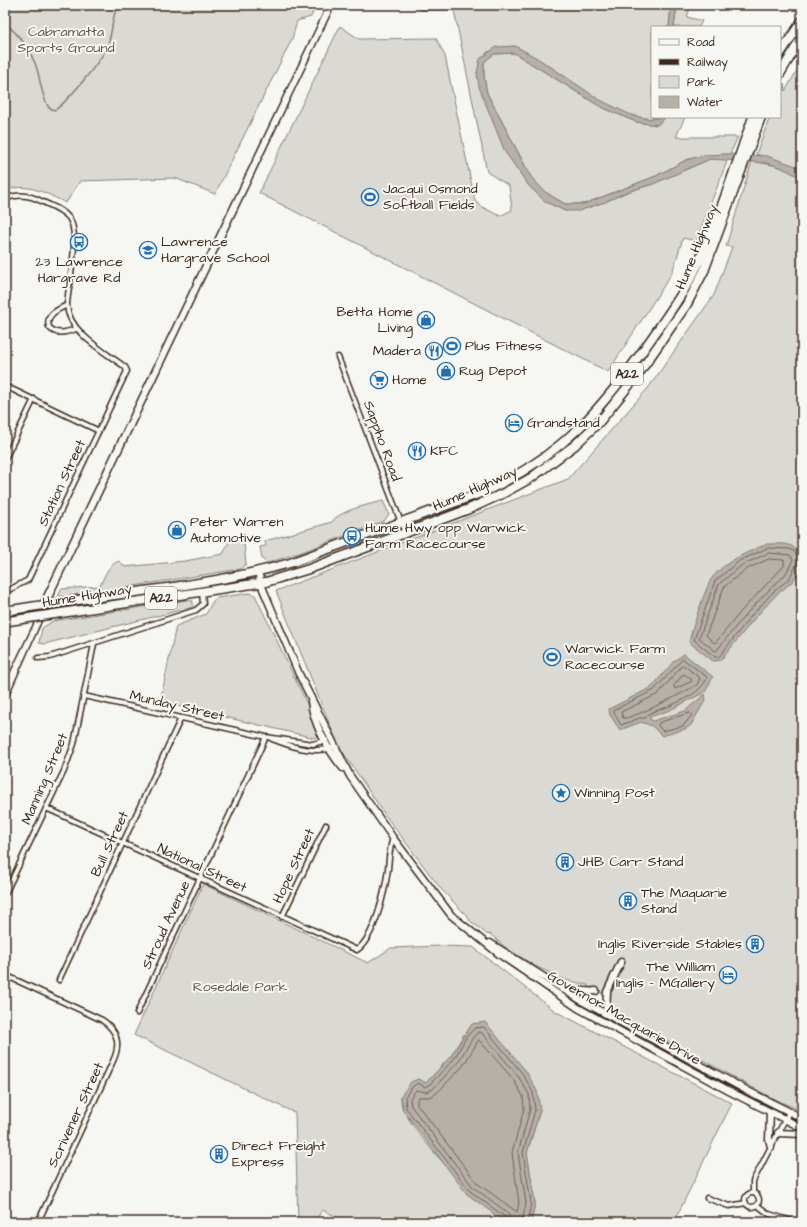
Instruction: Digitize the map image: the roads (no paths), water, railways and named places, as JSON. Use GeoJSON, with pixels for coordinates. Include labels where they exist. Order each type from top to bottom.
{"type":"FeatureCollection","features":[{"type":"Feature","properties":{"kind":"highway"},"geometry":{"type":"LineString","coordinates":[[781,52],[802,21]]}},
{"type":"Feature","properties":{"kind":"highway"},"geometry":{"type":"LineString","coordinates":[[781,72],[802,37]]}},
{"type":"Feature","properties":{"kind":"highway","name":"Hume Highway"},"geometry":{"type":"LineString","coordinates":[[749,140],[753,118]]}},
{"type":"Feature","properties":{"kind":"highway","name":"Hume Highway"},"geometry":{"type":"LineString","coordinates":[[7,621],[202,591],[261,584],[309,569],[487,501],[531,478],[575,445],[600,421],[639,373],[687,304],[699,283],[749,140],[760,118]]}},
{"type":"Feature","properties":{"kind":"highway","name":"Hume Highway"},"geometry":{"type":"LineString","coordinates":[[8,611],[258,572],[290,563],[401,524],[505,482],[543,459],[587,422],[631,368],[688,283],[735,178]]}},
{"type":"Feature","properties":{"kind":"highway"},"geometry":{"type":"LineString","coordinates":[[631,368],[639,373]]}},
{"type":"Feature","properties":{"kind":"main road","name":"Governor Macquarie Drive"},"geometry":{"type":"LineString","coordinates":[[258,572],[261,584],[311,701],[316,707],[331,747],[393,838],[448,909],[451,915],[499,954],[578,1008],[770,1113],[802,1128]]}},
{"type":"Feature","properties":{"kind":"main road","name":"Governor Macquarie Drive"},"geometry":{"type":"LineString","coordinates":[[448,909],[492,944],[562,989],[802,1118]]}},
{"type":"Feature","properties":{"kind":"main road"},"geometry":{"type":"LineString","coordinates":[[606,1014],[607,992],[621,962]]}},
{"type":"Feature","properties":{"kind":"main road"},"geometry":{"type":"LineString","coordinates":[[562,989],[573,988],[596,991]]}},
{"type":"Feature","properties":{"kind":"main road"},"geometry":{"type":"LineString","coordinates":[[770,1113],[769,1138],[771,1147]]}},
{"type":"Feature","properties":{"kind":"main road"},"geometry":{"type":"LineString","coordinates":[[778,1133],[802,1134]]}},
{"type":"Feature","properties":{"kind":"street"},"geometry":{"type":"LineString","coordinates":[[5,199],[18,195],[33,197],[64,212],[71,220],[75,238],[66,306],[68,316],[76,329],[67,332],[58,332],[49,327],[48,321],[50,316],[66,306]]}},
{"type":"Feature","properties":{"kind":"street","name":"Station Street"},"geometry":{"type":"LineString","coordinates":[[5,592],[28,580],[126,372],[124,367],[76,329]]}},
{"type":"Feature","properties":{"kind":"street","name":"Sappho Road"},"geometry":{"type":"LineString","coordinates":[[338,357],[405,533]]}},
{"type":"Feature","properties":{"kind":"street"},"geometry":{"type":"LineString","coordinates":[[5,386],[99,431]]}},
{"type":"Feature","properties":{"kind":"street"},"geometry":{"type":"LineString","coordinates":[[5,459],[34,399]]}},
{"type":"Feature","properties":{"kind":"street"},"geometry":{"type":"LineString","coordinates":[[38,658],[50,657],[94,644],[196,610],[202,604],[202,591]]}},
{"type":"Feature","properties":{"kind":"street","name":"Manning Street"},"geometry":{"type":"LineString","coordinates":[[5,894],[46,808],[74,744],[94,644]]}},
{"type":"Feature","properties":{"kind":"street","name":"Munday Street"},"geometry":{"type":"LineString","coordinates":[[84,696],[266,737],[309,744],[328,739]]}},
{"type":"Feature","properties":{"kind":"street","name":"Bull Street"},"geometry":{"type":"LineString","coordinates":[[59,980],[181,718]]}},
{"type":"Feature","properties":{"kind":"street","name":"Munday Street"},"geometry":{"type":"LineString","coordinates":[[266,737],[286,744],[317,751],[331,747]]}},
{"type":"Feature","properties":{"kind":"street","name":"Stroud Avenue"},"geometry":{"type":"LineString","coordinates":[[136,1013],[266,737]]}},
{"type":"Feature","properties":{"kind":"street","name":"National Street"},"geometry":{"type":"LineString","coordinates":[[46,808],[356,950],[363,945],[382,898],[393,838]]}},
{"type":"Feature","properties":{"kind":"street","name":"Hope Street"},"geometry":{"type":"LineString","coordinates":[[282,917],[326,825]]}},
{"type":"Feature","properties":{"kind":"street","name":"Scrivener Street"},"geometry":{"type":"LineString","coordinates":[[5,975],[102,1020],[113,1029],[117,1036],[118,1042],[116,1055],[38,1222]]}},
{"type":"Feature","properties":{"kind":"street"},"geometry":{"type":"LineString","coordinates":[[753,1193],[753,1181],[789,1112]]}},
{"type":"Feature","properties":{"kind":"street"},"geometry":{"type":"LineString","coordinates":[[746,1203],[746,1196],[753,1193]]}},
{"type":"Feature","properties":{"kind":"street"},"geometry":{"type":"LineString","coordinates":[[753,1193],[759,1198],[757,1205]]}},
{"type":"Feature","properties":{"kind":"street"},"geometry":{"type":"LineString","coordinates":[[707,1198],[729,1206],[746,1203],[751,1207],[757,1205]]}},
{"type":"Feature","properties":{"kind":"street"},"geometry":{"type":"LineString","coordinates":[[757,1205],[769,1214],[795,1222]]}},
{"type":"Feature","properties":{"kind":"water"},"geometry":{"type":"Polygon","coordinates":[[[671,5],[677,5],[674,26],[669,26],[671,5]]]}},
{"type":"Feature","properties":{"kind":"water"},"geometry":{"type":"Polygon","coordinates":[[[515,46],[537,58],[600,100],[633,116],[649,119],[665,118],[657,125],[636,122],[601,107],[514,53],[494,54],[484,62],[484,77],[487,93],[531,177],[545,192],[565,204],[584,204],[656,176],[686,160],[704,155],[730,154],[767,156],[799,167],[802,169],[802,178],[782,168],[767,163],[710,159],[653,184],[627,192],[605,202],[579,211],[565,211],[546,202],[529,186],[505,152],[479,87],[477,73],[480,59],[496,47],[515,46]]]}},
{"type":"Feature","properties":{"kind":"water"},"geometry":{"type":"Polygon","coordinates":[[[767,544],[788,545],[795,549],[802,558],[799,572],[792,582],[776,595],[754,619],[721,660],[713,661],[689,642],[709,583],[717,572],[730,562],[767,544]]]}},
{"type":"Feature","properties":{"kind":"water"},"geometry":{"type":"Polygon","coordinates":[[[684,654],[713,677],[705,692],[670,710],[650,717],[650,719],[653,721],[685,711],[705,694],[706,699],[691,725],[685,729],[662,736],[652,726],[641,722],[620,730],[610,715],[609,709],[652,687],[674,661],[684,654]]]}},
{"type":"Feature","properties":{"kind":"water"},"geometry":{"type":"Polygon","coordinates":[[[485,1022],[526,1071],[537,1091],[540,1110],[527,1153],[535,1203],[531,1222],[505,1222],[467,1194],[403,1110],[401,1096],[411,1082],[418,1079],[426,1083],[451,1056],[472,1024],[485,1022]]]}},
{"type":"Feature","properties":{"kind":"waterway"},"geometry":{"type":"LineString","coordinates":[[5,23],[14,31],[26,46],[35,63],[46,103],[49,108],[55,110],[75,90],[103,54],[109,42],[114,15],[118,5]]}},
{"type":"Feature","properties":{"kind":"railway"},"geometry":{"type":"LineString","coordinates":[[37,609],[327,5]]}},
{"type":"Feature","properties":{"kind":"railway"},"geometry":{"type":"LineString","coordinates":[[5,704],[56,589],[335,5]]}},
{"type":"Feature","properties":{"kind":"railway"},"geometry":{"type":"LineString","coordinates":[[5,683],[42,606]]}},
{"type":"Feature","properties":{"kind":"place","name":"Jacqui Osmond Softball Fields"},"geometry":{"type":"Point","coordinates":[370,197]}},
{"type":"Feature","properties":{"kind":"place","name":"23 Lawrence Hargrave Rd"},"geometry":{"type":"Point","coordinates":[79,242]}},
{"type":"Feature","properties":{"kind":"place","name":"Lawrence Hargrave School"},"geometry":{"type":"Point","coordinates":[148,250]}},
{"type":"Feature","properties":{"kind":"place","name":"Betta Home Living"},"geometry":{"type":"Point","coordinates":[426,320]}},
{"type":"Feature","properties":{"kind":"place","name":"Plus Fitness"},"geometry":{"type":"Point","coordinates":[452,346]}},
{"type":"Feature","properties":{"kind":"place","name":"Madera"},"geometry":{"type":"Point","coordinates":[434,351]}},
{"type":"Feature","properties":{"kind":"place","name":"Rug Depot"},"geometry":{"type":"Point","coordinates":[446,371]}},
{"type":"Feature","properties":{"kind":"place","name":"Home"},"geometry":{"type":"Point","coordinates":[379,380]}},
{"type":"Feature","properties":{"kind":"place","name":"Grandstand"},"geometry":{"type":"Point","coordinates":[514,423]}},
{"type":"Feature","properties":{"kind":"place","name":"KFC"},"geometry":{"type":"Point","coordinates":[417,451]}},
{"type":"Feature","properties":{"kind":"place","name":"Peter Warren Automotive"},"geometry":{"type":"Point","coordinates":[177,530]}},
{"type":"Feature","properties":{"kind":"place","name":"Hume Hwy opp Warwick Farm Racecourse"},"geometry":{"type":"Point","coordinates":[352,536]}},
{"type":"Feature","properties":{"kind":"place","name":"Warwick Farm Racecourse"},"geometry":{"type":"Point","coordinates":[552,657]}},
{"type":"Feature","properties":{"kind":"place","name":"Winning Post"},"geometry":{"type":"Point","coordinates":[561,793]}},
{"type":"Feature","properties":{"kind":"place","name":"JHB Carr Stand"},"geometry":{"type":"Point","coordinates":[565,862]}},
{"type":"Feature","properties":{"kind":"place","name":"The Maquarie Stand"},"geometry":{"type":"Point","coordinates":[628,901]}},
{"type":"Feature","properties":{"kind":"place","name":"Inglis Riverside Stables"},"geometry":{"type":"Point","coordinates":[755,944]}},
{"type":"Feature","properties":{"kind":"place","name":"The William Inglis - MGallery"},"geometry":{"type":"Point","coordinates":[728,975]}},
{"type":"Feature","properties":{"kind":"place","name":"Direct Freight Express"},"geometry":{"type":"Point","coordinates":[219,1154]}},
{"type":"Feature","properties":{"kind":"park label","name":"Cabramatta Sports Ground"},"geometry":{"type":"Point","coordinates":[66,40]}},
{"type":"Feature","properties":{"kind":"park label","name":"Rosedale Park"},"geometry":{"type":"Point","coordinates":[240,987]}}]}
